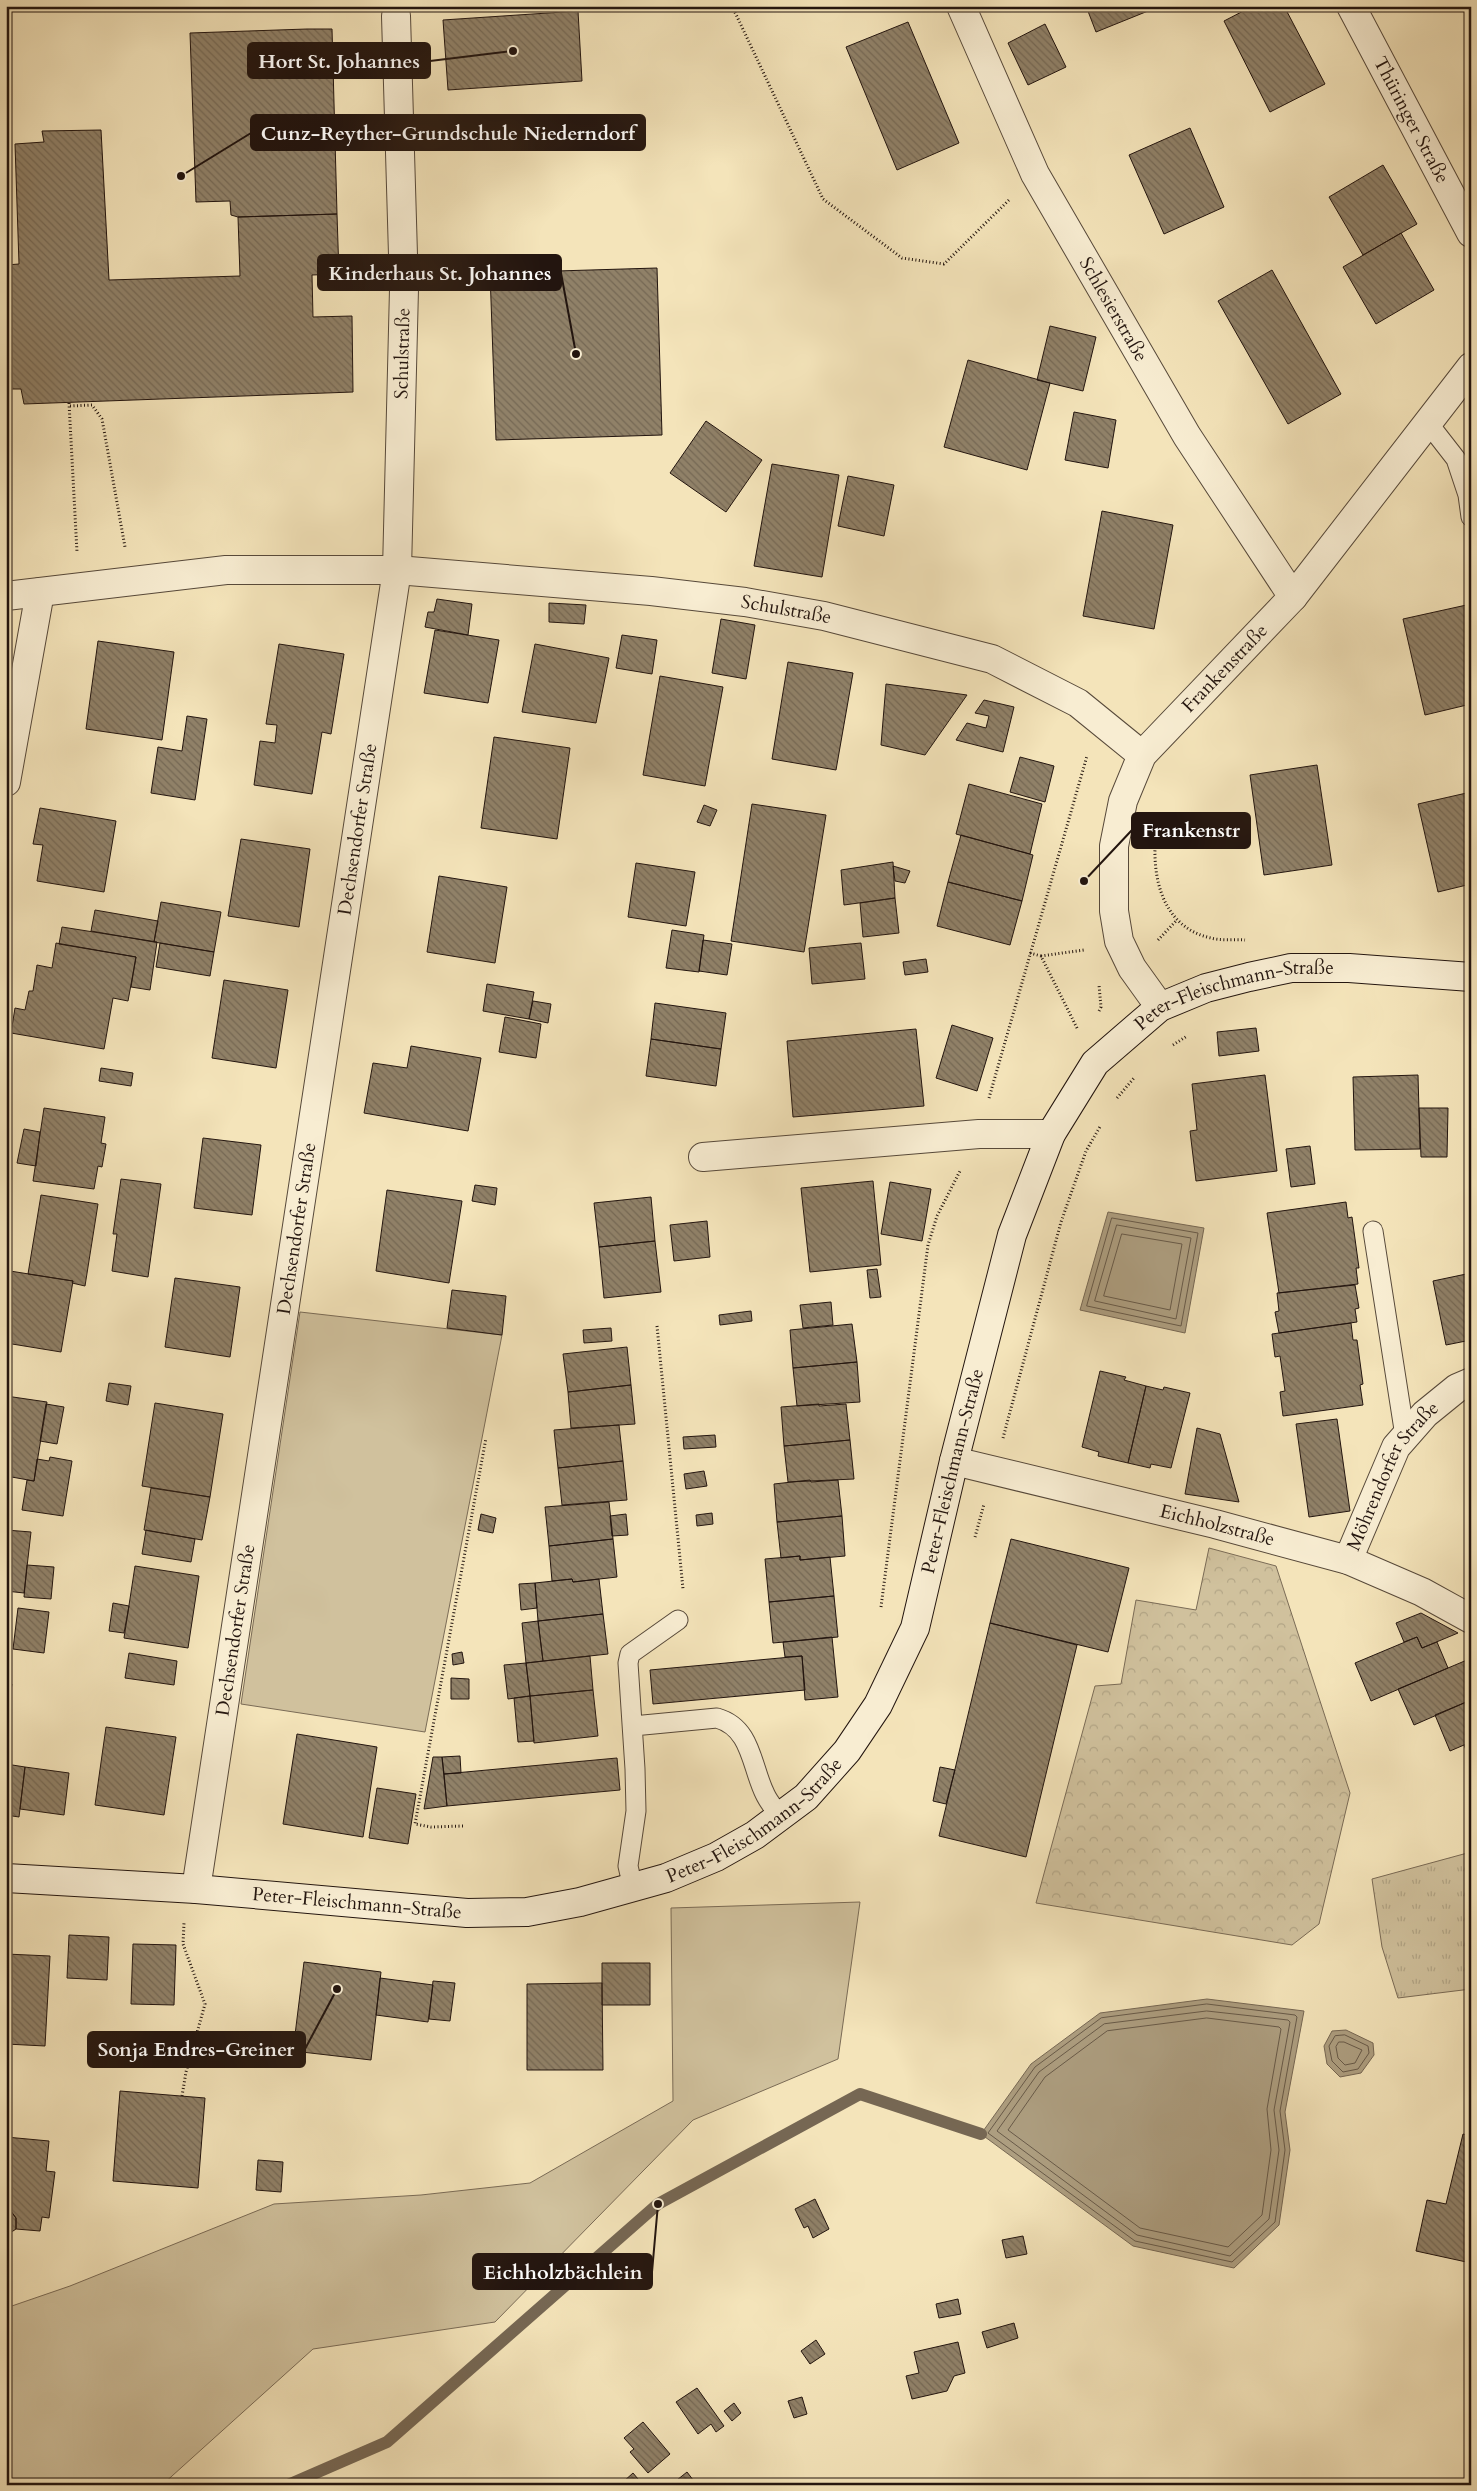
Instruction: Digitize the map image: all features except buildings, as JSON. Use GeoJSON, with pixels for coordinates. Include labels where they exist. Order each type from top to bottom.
{"type":"FeatureCollection","features":[{"type":"Feature","properties":{"kind":"street","name":"Schlesierstraße"},"geometry":{"type":"LineString","coordinates":[[961,6],[1035,174],[1187,436],[1293,598]]}},
{"type":"Feature","properties":{"kind":"street","name":"Thüringer Straße"},"geometry":{"type":"LineString","coordinates":[[1351,6],[1471,232]]}},
{"type":"Feature","properties":{"kind":"street","name":"Schulstraße"},"geometry":{"type":"LineString","coordinates":[[396,16],[404,289],[397,570]]}},
{"type":"Feature","properties":{"kind":"street","name":"Frankenstraße"},"geometry":{"type":"LineString","coordinates":[[1160,1007],[1132,968],[1119,941],[1114,911],[1114,846],[1123,801],[1142,755],[1293,598],[1471,367]]}},
{"type":"Feature","properties":{"kind":"street","name":"Schulstraße"},"geometry":{"type":"LineString","coordinates":[[6,596],[226,570],[397,570],[651,591],[745,602],[824,616],[992,659],[1078,702],[1142,755]]}},
{"type":"Feature","properties":{"kind":"street","name":"Dechsendorfer Straße"},"geometry":{"type":"LineString","coordinates":[[190,1889],[397,570]]}},
{"type":"Feature","properties":{"kind":"street"},"geometry":{"type":"LineString","coordinates":[[6,782],[40,592]]}},
{"type":"Feature","properties":{"kind":"street","name":"Peter-Fleischmann-Straße"},"geometry":{"type":"LineString","coordinates":[[6,1878],[190,1889],[467,1913],[527,1912],[633,1888],[666,1878],[716,1857],[781,1818],[806,1797],[847,1750],[878,1705],[915,1628],[954,1461],[1012,1235],[1051,1134],[1095,1063],[1160,1007],[1206,988],[1291,968],[1349,968],[1471,977]]}},
{"type":"Feature","properties":{"kind":"street"},"geometry":{"type":"LineString","coordinates":[[703,1157],[978,1134],[1051,1134]]}},
{"type":"Feature","properties":{"kind":"street","name":"Möhrendorfer Straße"},"geometry":{"type":"LineString","coordinates":[[1348,1560],[1396,1448],[1425,1414],[1457,1388],[1471,1382]]}},
{"type":"Feature","properties":{"kind":"street","name":"Eichholzstraße"},"geometry":{"type":"LineString","coordinates":[[954,1461],[1215,1524],[1348,1560],[1422,1592],[1471,1619]]}},
{"type":"Feature","properties":{"kind":"lane"},"geometry":{"type":"LineString","coordinates":[[1428,423],[1456,459],[1468,495],[1471,517]]}},
{"type":"Feature","properties":{"kind":"lane"},"geometry":{"type":"LineString","coordinates":[[1373,1231],[1406,1436]]}},
{"type":"Feature","properties":{"kind":"lane"},"geometry":{"type":"LineString","coordinates":[[633,1888],[628,1866],[636,1811],[633,1726],[628,1663],[630,1654],[678,1620]]}},
{"type":"Feature","properties":{"kind":"lane"},"geometry":{"type":"LineString","coordinates":[[633,1726],[717,1718],[729,1722],[740,1732],[766,1795],[781,1818]]}},
{"type":"Feature","properties":{"kind":"path"},"geometry":{"type":"LineString","coordinates":[[732,6],[823,199],[902,258],[944,264],[1035,174]]}},
{"type":"Feature","properties":{"kind":"path"},"geometry":{"type":"LineString","coordinates":[[79,588],[69,405],[92,405],[102,419],[131,582]]}},
{"type":"Feature","properties":{"kind":"path"},"geometry":{"type":"LineString","coordinates":[[880,1613],[928,1245],[937,1216],[978,1134],[1085,759],[1106,725]]}},
{"type":"Feature","properties":{"kind":"path"},"geometry":{"type":"LineString","coordinates":[[1157,821],[1154,848],[1157,874],[1163,900],[1176,920],[1196,934],[1212,939],[1249,940]]}},
{"type":"Feature","properties":{"kind":"path"},"geometry":{"type":"LineString","coordinates":[[1030,953],[1041,956],[1092,949]]}},
{"type":"Feature","properties":{"kind":"path"},"geometry":{"type":"LineString","coordinates":[[1041,956],[1115,1102],[1136,1077]]}},
{"type":"Feature","properties":{"kind":"path"},"geometry":{"type":"LineString","coordinates":[[1165,1050],[1188,1036]]}},
{"type":"Feature","properties":{"kind":"path"},"geometry":{"type":"LineString","coordinates":[[975,1538],[1062,1222],[1086,1151],[1105,1118]]}},
{"type":"Feature","properties":{"kind":"path"},"geometry":{"type":"LineString","coordinates":[[658,1326],[684,1603],[678,1620]]}},
{"type":"Feature","properties":{"kind":"path"},"geometry":{"type":"LineString","coordinates":[[463,1826],[431,1827],[415,1824],[486,1438]]}},
{"type":"Feature","properties":{"kind":"path"},"geometry":{"type":"LineString","coordinates":[[182,2096],[186,2072],[205,2004],[183,1944],[190,1889]]}},
{"type":"Feature","properties":{"kind":"green space"},"geometry":{"type":"Polygon","coordinates":[[[300,1312],[502,1335],[425,1732],[241,1704],[300,1312]]]}},
{"type":"Feature","properties":{"kind":"green space"},"geometry":{"type":"Polygon","coordinates":[[[1209,1548],[1276,1566],[1350,1793],[1319,1924],[1292,1945],[1036,1903],[1095,1686],[1121,1684],[1136,1600],[1196,1610],[1209,1548]]]}},
{"type":"Feature","properties":{"kind":"green space"},"geometry":{"type":"Polygon","coordinates":[[[1471,1852],[1471,1989],[1398,1998],[1382,1947],[1372,1879],[1471,1852]]]}},
{"type":"Feature","properties":{"kind":"green space"},"geometry":{"type":"Polygon","coordinates":[[[860,1902],[838,2059],[693,2120],[495,2322],[313,2349],[162,2485],[6,2485],[6,2308],[70,2286],[274,2204],[421,2195],[530,2183],[673,2101],[671,1908],[860,1902]]]}},
{"type":"Feature","properties":{"kind":"water"},"geometry":{"type":"Polygon","coordinates":[[[1108,1212],[1204,1228],[1185,1333],[1080,1310],[1108,1212]]]}},
{"type":"Feature","properties":{"kind":"water"},"geometry":{"type":"Polygon","coordinates":[[[1207,1999],[1304,2011],[1285,2112],[1290,2150],[1279,2225],[1234,2268],[1133,2246],[981,2134],[1031,2064],[1100,2013],[1207,1999]]]}},
{"type":"Feature","properties":{"kind":"water"},"geometry":{"type":"Polygon","coordinates":[[[1346,2030],[1373,2043],[1374,2055],[1361,2073],[1340,2077],[1327,2064],[1324,2046],[1332,2031],[1346,2030]]]}},
{"type":"Feature","properties":{"kind":"waterway"},"geometry":{"type":"LineString","coordinates":[[288,2485],[387,2442],[658,2204],[860,2094],[981,2134]]}},
{"type":"Feature","properties":{"kind":"place","name":"Hort St. Johannes"},"geometry":{"type":"Point","coordinates":[513,51]}},
{"type":"Feature","properties":{"kind":"place","name":"Cunz-Reyther-Grundschule Niederndorf"},"geometry":{"type":"Point","coordinates":[181,176]}},
{"type":"Feature","properties":{"kind":"place","name":"Kinderhaus St. Johannes"},"geometry":{"type":"Point","coordinates":[576,354]}},
{"type":"Feature","properties":{"kind":"place","name":"Frankenstr"},"geometry":{"type":"Point","coordinates":[1084,881]}},
{"type":"Feature","properties":{"kind":"place","name":"Sonja Endres-Greiner"},"geometry":{"type":"Point","coordinates":[337,1989]}},
{"type":"Feature","properties":{"kind":"place","name":"Eichholzbächlein"},"geometry":{"type":"Point","coordinates":[658,2204]}}]}
